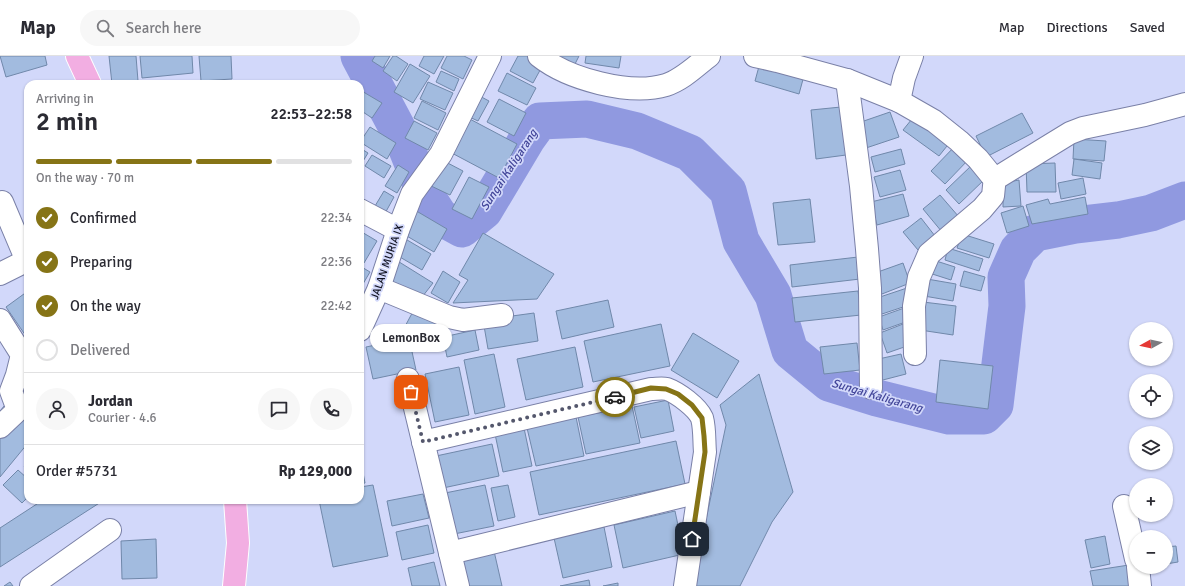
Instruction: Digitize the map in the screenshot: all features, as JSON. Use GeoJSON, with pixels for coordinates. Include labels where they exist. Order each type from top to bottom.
{"type":"FeatureCollection","features":[{"type":"Feature","properties":{"kind":"main road"},"geometry":{"type":"LineString","coordinates":[[77,56],[88,80]]}},
{"type":"Feature","properties":{"kind":"main road"},"geometry":{"type":"LineString","coordinates":[[234,586],[238,543],[235,504]]}},
{"type":"Feature","properties":{"kind":"street","name":"JALAN MURIA IX"},"geometry":{"type":"LineString","coordinates":[[364,322],[380,288],[398,230],[412,194],[441,154],[490,56]]}},
{"type":"Feature","properties":{"kind":"street"},"geometry":{"type":"LineString","coordinates":[[539,56],[545,61],[572,75],[599,83],[628,88],[653,88],[667,85],[681,77],[708,56]]}},
{"type":"Feature","properties":{"kind":"street"},"geometry":{"type":"LineString","coordinates":[[755,56],[847,80],[899,101],[934,121],[959,141],[978,159],[991,175],[995,176],[1000,176],[1070,133],[1083,128],[1145,115],[1185,104]]}},
{"type":"Feature","properties":{"kind":"street"},"geometry":{"type":"LineString","coordinates":[[899,101],[904,78],[912,56]]}},
{"type":"Feature","properties":{"kind":"street"},"geometry":{"type":"LineString","coordinates":[[847,80],[861,186],[867,249],[870,288],[871,388]]}},
{"type":"Feature","properties":{"kind":"street"},"geometry":{"type":"LineString","coordinates":[[915,354],[914,306],[919,277],[926,260],[929,254],[982,208],[993,196],[995,176]]}},
{"type":"Feature","properties":{"kind":"street"},"geometry":{"type":"LineString","coordinates":[[2,202],[24,252]]}},
{"type":"Feature","properties":{"kind":"street"},"geometry":{"type":"LineString","coordinates":[[364,212],[398,230]]}},
{"type":"Feature","properties":{"kind":"street"},"geometry":{"type":"LineString","coordinates":[[0,274],[24,263]]}},
{"type":"Feature","properties":{"kind":"street"},"geometry":{"type":"LineString","coordinates":[[380,288],[449,317],[463,320],[502,315]]}},
{"type":"Feature","properties":{"kind":"street"},"geometry":{"type":"LineString","coordinates":[[0,320],[22,355],[17,375],[11,390],[18,410],[0,426]]}},
{"type":"Feature","properties":{"kind":"street"},"geometry":{"type":"LineString","coordinates":[[408,379],[458,586]]}},
{"type":"Feature","properties":{"kind":"street"},"geometry":{"type":"LineString","coordinates":[[423,442],[651,388],[666,389],[678,394],[692,405],[702,418],[705,452],[685,586]]}},
{"type":"Feature","properties":{"kind":"street"},"geometry":{"type":"LineString","coordinates":[[450,553],[699,492]]}},
{"type":"Feature","properties":{"kind":"street"},"geometry":{"type":"LineString","coordinates":[[1124,506],[1129,530]]}},
{"type":"Feature","properties":{"kind":"street"},"geometry":{"type":"LineString","coordinates":[[31,586],[110,530]]}},
{"type":"Feature","properties":{"kind":"street"},"geometry":{"type":"LineString","coordinates":[[1139,574],[1140,586]]}},
{"type":"Feature","properties":{"kind":"building"},"geometry":{"type":"Polygon","coordinates":[[[0,56],[45,56],[47,65],[6,77],[0,56]]]}},
{"type":"Feature","properties":{"kind":"building"},"geometry":{"type":"Polygon","coordinates":[[[109,56],[136,56],[138,80],[112,80],[109,56]]]}},
{"type":"Feature","properties":{"kind":"building"},"geometry":{"type":"Polygon","coordinates":[[[140,56],[192,56],[193,73],[142,78],[140,56]]]}},
{"type":"Feature","properties":{"kind":"building"},"geometry":{"type":"Polygon","coordinates":[[[199,56],[231,56],[232,79],[201,80],[199,56]]]}},
{"type":"Feature","properties":{"kind":"building"},"geometry":{"type":"Polygon","coordinates":[[[375,56],[390,56],[383,68],[372,61],[375,56]]]}},
{"type":"Feature","properties":{"kind":"building"},"geometry":{"type":"Polygon","coordinates":[[[393,56],[396,56],[408,64],[397,81],[383,71],[393,56]]]}},
{"type":"Feature","properties":{"kind":"building"},"geometry":{"type":"Polygon","coordinates":[[[424,56],[444,56],[434,74],[419,66],[424,56]]]}},
{"type":"Feature","properties":{"kind":"building"},"geometry":{"type":"Polygon","coordinates":[[[447,56],[464,56],[472,60],[463,79],[441,68],[447,56]]]}},
{"type":"Feature","properties":{"kind":"building"},"geometry":{"type":"Polygon","coordinates":[[[518,56],[531,56],[544,63],[533,83],[510,71],[518,56]]]}},
{"type":"Feature","properties":{"kind":"building"},"geometry":{"type":"Polygon","coordinates":[[[552,56],[579,56],[574,66],[552,56]]]}},
{"type":"Feature","properties":{"kind":"building"},"geometry":{"type":"Polygon","coordinates":[[[586,56],[621,56],[619,68],[585,63],[586,56]]]}},
{"type":"Feature","properties":{"kind":"building"},"geometry":{"type":"Polygon","coordinates":[[[761,59],[805,72],[799,94],[755,81],[761,59]]]}},
{"type":"Feature","properties":{"kind":"building"},"geometry":{"type":"Polygon","coordinates":[[[410,64],[430,76],[413,103],[394,92],[410,64]]]}},
{"type":"Feature","properties":{"kind":"building"},"geometry":{"type":"Polygon","coordinates":[[[441,71],[459,79],[454,91],[436,82],[441,71]]]}},
{"type":"Feature","properties":{"kind":"building"},"geometry":{"type":"Polygon","coordinates":[[[507,73],[536,88],[527,105],[498,91],[507,73]]]}},
{"type":"Feature","properties":{"kind":"building"},"geometry":{"type":"Polygon","coordinates":[[[428,82],[453,93],[445,110],[420,99],[428,82]]]}},
{"type":"Feature","properties":{"kind":"building"},"geometry":{"type":"Polygon","coordinates":[[[364,92],[382,103],[372,118],[364,113],[364,92]]]}},
{"type":"Feature","properties":{"kind":"building"},"geometry":{"type":"Polygon","coordinates":[[[474,93],[489,101],[478,121],[463,114],[474,93]]]}},
{"type":"Feature","properties":{"kind":"building"},"geometry":{"type":"Polygon","coordinates":[[[499,99],[526,113],[514,136],[487,122],[499,99]]]}},
{"type":"Feature","properties":{"kind":"building"},"geometry":{"type":"Polygon","coordinates":[[[422,101],[446,113],[438,130],[414,118],[422,101]]]}},
{"type":"Feature","properties":{"kind":"building"},"geometry":{"type":"Polygon","coordinates":[[[841,107],[846,155],[816,159],[811,110],[841,107]]]}},
{"type":"Feature","properties":{"kind":"building"},"geometry":{"type":"Polygon","coordinates":[[[890,112],[899,137],[866,148],[858,123],[890,112]]]}},
{"type":"Feature","properties":{"kind":"building"},"geometry":{"type":"Polygon","coordinates":[[[1022,113],[1033,133],[986,157],[976,136],[1022,113]]]}},
{"type":"Feature","properties":{"kind":"building"},"geometry":{"type":"Polygon","coordinates":[[[916,114],[951,141],[939,156],[903,130],[916,114]]]}},
{"type":"Feature","properties":{"kind":"building"},"geometry":{"type":"Polygon","coordinates":[[[466,117],[517,144],[499,178],[448,151],[466,117]]]}},
{"type":"Feature","properties":{"kind":"building"},"geometry":{"type":"Polygon","coordinates":[[[414,121],[437,133],[428,150],[405,138],[414,121]]]}},
{"type":"Feature","properties":{"kind":"building"},"geometry":{"type":"Polygon","coordinates":[[[370,127],[396,143],[387,159],[364,145],[364,136],[370,127]]]}},
{"type":"Feature","properties":{"kind":"building"},"geometry":{"type":"Polygon","coordinates":[[[1074,139],[1106,141],[1104,161],[1073,159],[1074,139]]]}},
{"type":"Feature","properties":{"kind":"building"},"geometry":{"type":"Polygon","coordinates":[[[956,145],[970,158],[945,184],[931,171],[956,145]]]}},
{"type":"Feature","properties":{"kind":"building"},"geometry":{"type":"Polygon","coordinates":[[[901,149],[905,164],[875,172],[871,157],[901,149]]]}},
{"type":"Feature","properties":{"kind":"building"},"geometry":{"type":"Polygon","coordinates":[[[364,150],[368,153],[364,160],[364,150]]]}},
{"type":"Feature","properties":{"kind":"building"},"geometry":{"type":"Polygon","coordinates":[[[372,155],[391,166],[384,178],[365,166],[372,155]]]}},
{"type":"Feature","properties":{"kind":"building"},"geometry":{"type":"Polygon","coordinates":[[[440,159],[463,171],[450,195],[427,184],[440,159]]]}},
{"type":"Feature","properties":{"kind":"building"},"geometry":{"type":"Polygon","coordinates":[[[1074,159],[1102,163],[1100,179],[1072,175],[1074,159]]]}},
{"type":"Feature","properties":{"kind":"building"},"geometry":{"type":"Polygon","coordinates":[[[1055,163],[1056,192],[1027,192],[1026,164],[1055,163]]]}},
{"type":"Feature","properties":{"kind":"building"},"geometry":{"type":"Polygon","coordinates":[[[398,165],[409,172],[397,193],[385,186],[398,165]]]}},
{"type":"Feature","properties":{"kind":"building"},"geometry":{"type":"Polygon","coordinates":[[[972,165],[985,179],[959,204],[946,190],[972,165]]]}},
{"type":"Feature","properties":{"kind":"building"},"geometry":{"type":"Polygon","coordinates":[[[900,170],[906,190],[880,197],[874,177],[900,170]]]}},
{"type":"Feature","properties":{"kind":"building"},"geometry":{"type":"Polygon","coordinates":[[[469,177],[489,187],[472,219],[452,209],[469,177]]]}},
{"type":"Feature","properties":{"kind":"building"},"geometry":{"type":"Polygon","coordinates":[[[1083,178],[1086,194],[1061,199],[1058,183],[1083,178]]]}},
{"type":"Feature","properties":{"kind":"building"},"geometry":{"type":"Polygon","coordinates":[[[1019,180],[1021,206],[1003,207],[1003,183],[1019,180]]]}},
{"type":"Feature","properties":{"kind":"building"},"geometry":{"type":"Polygon","coordinates":[[[384,191],[394,197],[383,217],[372,211],[384,191]]]}},
{"type":"Feature","properties":{"kind":"building"},"geometry":{"type":"Polygon","coordinates":[[[903,194],[909,216],[877,225],[871,202],[903,194]]]}},
{"type":"Feature","properties":{"kind":"building"},"geometry":{"type":"Polygon","coordinates":[[[940,195],[959,217],[942,232],[923,209],[940,195]]]}},
{"type":"Feature","properties":{"kind":"building"},"geometry":{"type":"Polygon","coordinates":[[[1085,197],[1088,214],[1032,224],[1026,205],[1048,199],[1050,204],[1085,197]]]}},
{"type":"Feature","properties":{"kind":"building"},"geometry":{"type":"Polygon","coordinates":[[[810,199],[815,242],[778,245],[773,203],[810,199]]]}},
{"type":"Feature","properties":{"kind":"building"},"geometry":{"type":"Polygon","coordinates":[[[1023,206],[1029,226],[1007,233],[1001,213],[1023,206]]]}},
{"type":"Feature","properties":{"kind":"building"},"geometry":{"type":"Polygon","coordinates":[[[413,209],[447,229],[434,252],[400,232],[413,209]]]}},
{"type":"Feature","properties":{"kind":"building"},"geometry":{"type":"Polygon","coordinates":[[[921,218],[935,236],[918,250],[903,232],[921,218]]]}},
{"type":"Feature","properties":{"kind":"building"},"geometry":{"type":"Polygon","coordinates":[[[364,233],[377,241],[364,263],[364,233]]]}},
{"type":"Feature","properties":{"kind":"building"},"geometry":{"type":"Polygon","coordinates":[[[483,233],[554,274],[537,299],[453,303],[468,280],[459,275],[483,233]]]}},
{"type":"Feature","properties":{"kind":"building"},"geometry":{"type":"Polygon","coordinates":[[[962,234],[994,244],[989,258],[957,248],[962,234]]]}},
{"type":"Feature","properties":{"kind":"building"},"geometry":{"type":"Polygon","coordinates":[[[402,237],[431,254],[422,270],[393,253],[402,237]]]}},
{"type":"Feature","properties":{"kind":"building"},"geometry":{"type":"Polygon","coordinates":[[[948,248],[983,259],[979,271],[945,260],[948,248]]]}},
{"type":"Feature","properties":{"kind":"building"},"geometry":{"type":"Polygon","coordinates":[[[858,257],[860,279],[792,287],[790,265],[858,257]]]}},
{"type":"Feature","properties":{"kind":"building"},"geometry":{"type":"Polygon","coordinates":[[[930,259],[955,267],[951,280],[926,272],[930,259]]]}},
{"type":"Feature","properties":{"kind":"building"},"geometry":{"type":"Polygon","coordinates":[[[396,260],[433,283],[419,301],[383,286],[396,260]]]}},
{"type":"Feature","properties":{"kind":"building"},"geometry":{"type":"Polygon","coordinates":[[[903,263],[910,283],[882,294],[875,273],[903,263]]]}},
{"type":"Feature","properties":{"kind":"building"},"geometry":{"type":"Polygon","coordinates":[[[364,268],[370,272],[364,282],[364,268]]]}},
{"type":"Feature","properties":{"kind":"building"},"geometry":{"type":"Polygon","coordinates":[[[443,271],[460,282],[448,303],[431,293],[443,271]]]}},
{"type":"Feature","properties":{"kind":"building"},"geometry":{"type":"Polygon","coordinates":[[[964,271],[985,277],[981,291],[960,286],[964,271]]]}},
{"type":"Feature","properties":{"kind":"building"},"geometry":{"type":"Polygon","coordinates":[[[927,279],[956,284],[953,301],[924,296],[927,279]]]}},
{"type":"Feature","properties":{"kind":"building"},"geometry":{"type":"Polygon","coordinates":[[[907,288],[912,304],[882,314],[877,298],[907,288]]]}},
{"type":"Feature","properties":{"kind":"building"},"geometry":{"type":"Polygon","coordinates":[[[858,291],[861,315],[795,322],[792,298],[858,291]]]}},
{"type":"Feature","properties":{"kind":"building"},"geometry":{"type":"Polygon","coordinates":[[[24,294],[24,333],[6,307],[24,294]]]}},
{"type":"Feature","properties":{"kind":"building"},"geometry":{"type":"Polygon","coordinates":[[[608,300],[614,327],[562,339],[556,311],[608,300]]]}},
{"type":"Feature","properties":{"kind":"building"},"geometry":{"type":"Polygon","coordinates":[[[923,302],[956,306],[953,335],[920,330],[923,302]]]}},
{"type":"Feature","properties":{"kind":"building"},"geometry":{"type":"Polygon","coordinates":[[[417,304],[449,322],[434,350],[402,332],[417,304]]]}},
{"type":"Feature","properties":{"kind":"building"},"geometry":{"type":"Polygon","coordinates":[[[907,307],[911,320],[883,330],[879,317],[907,307]]]}},
{"type":"Feature","properties":{"kind":"building"},"geometry":{"type":"Polygon","coordinates":[[[534,313],[538,341],[488,349],[483,320],[534,313]]]}},
{"type":"Feature","properties":{"kind":"building"},"geometry":{"type":"Polygon","coordinates":[[[661,324],[670,366],[593,382],[584,341],[661,324]]]}},
{"type":"Feature","properties":{"kind":"building"},"geometry":{"type":"Polygon","coordinates":[[[903,324],[910,345],[887,353],[880,333],[903,324]]]}},
{"type":"Feature","properties":{"kind":"building"},"geometry":{"type":"Polygon","coordinates":[[[475,330],[479,350],[447,357],[443,337],[475,330]]]}},
{"type":"Feature","properties":{"kind":"building"},"geometry":{"type":"Polygon","coordinates":[[[693,333],[739,361],[717,398],[671,370],[693,333]]]}},
{"type":"Feature","properties":{"kind":"building"},"geometry":{"type":"Polygon","coordinates":[[[409,338],[416,370],[373,379],[366,347],[409,338]]]}},
{"type":"Feature","properties":{"kind":"building"},"geometry":{"type":"Polygon","coordinates":[[[857,343],[860,370],[824,374],[820,347],[857,343]]]}},
{"type":"Feature","properties":{"kind":"building"},"geometry":{"type":"Polygon","coordinates":[[[575,347],[583,387],[526,400],[517,359],[575,347]]]}},
{"type":"Feature","properties":{"kind":"building"},"geometry":{"type":"Polygon","coordinates":[[[494,354],[505,407],[475,414],[464,360],[494,354]]]}},
{"type":"Feature","properties":{"kind":"building"},"geometry":{"type":"Polygon","coordinates":[[[901,354],[906,374],[879,381],[874,360],[901,354]]]}},
{"type":"Feature","properties":{"kind":"building"},"geometry":{"type":"Polygon","coordinates":[[[940,360],[993,366],[988,409],[936,402],[940,360]]]}},
{"type":"Feature","properties":{"kind":"building"},"geometry":{"type":"Polygon","coordinates":[[[459,367],[469,415],[435,422],[425,374],[459,367]]]}},
{"type":"Feature","properties":{"kind":"building"},"geometry":{"type":"Polygon","coordinates":[[[759,374],[793,492],[772,522],[740,586],[692,586],[726,425],[720,405],[759,374]]]}},
{"type":"Feature","properties":{"kind":"building"},"geometry":{"type":"Polygon","coordinates":[[[24,385],[24,397],[18,392],[24,385]]]}},
{"type":"Feature","properties":{"kind":"building"},"geometry":{"type":"Polygon","coordinates":[[[9,400],[24,413],[24,448],[0,477],[0,411],[9,400]]]}},
{"type":"Feature","properties":{"kind":"building"},"geometry":{"type":"Polygon","coordinates":[[[668,400],[674,431],[641,438],[634,407],[668,400]]]}},
{"type":"Feature","properties":{"kind":"building"},"geometry":{"type":"Polygon","coordinates":[[[632,406],[640,443],[586,454],[578,417],[632,406]]]}},
{"type":"Feature","properties":{"kind":"building"},"geometry":{"type":"Polygon","coordinates":[[[576,417],[584,456],[536,466],[527,428],[576,417]]]}},
{"type":"Feature","properties":{"kind":"building"},"geometry":{"type":"Polygon","coordinates":[[[524,428],[532,466],[503,472],[495,434],[524,428]]]}},
{"type":"Feature","properties":{"kind":"building"},"geometry":{"type":"Polygon","coordinates":[[[676,441],[685,484],[539,515],[530,472],[676,441]]]}},
{"type":"Feature","properties":{"kind":"building"},"geometry":{"type":"Polygon","coordinates":[[[492,444],[499,476],[443,488],[436,456],[492,444]]]}},
{"type":"Feature","properties":{"kind":"building"},"geometry":{"type":"Polygon","coordinates":[[[18,470],[24,475],[24,501],[22,503],[3,485],[18,470]]]}},
{"type":"Feature","properties":{"kind":"building"},"geometry":{"type":"Polygon","coordinates":[[[373,485],[388,556],[333,567],[320,504],[364,504],[364,486],[373,485]]]}},
{"type":"Feature","properties":{"kind":"building"},"geometry":{"type":"Polygon","coordinates":[[[485,485],[494,526],[454,534],[445,493],[485,485]]]}},
{"type":"Feature","properties":{"kind":"building"},"geometry":{"type":"Polygon","coordinates":[[[508,485],[515,517],[498,521],[491,488],[508,485]]]}},
{"type":"Feature","properties":{"kind":"building"},"geometry":{"type":"Polygon","coordinates":[[[423,494],[429,518],[392,526],[387,501],[423,494]]]}},
{"type":"Feature","properties":{"kind":"building"},"geometry":{"type":"Polygon","coordinates":[[[37,504],[98,504],[0,567],[0,528],[37,504]]]}},
{"type":"Feature","properties":{"kind":"building"},"geometry":{"type":"Polygon","coordinates":[[[675,511],[684,554],[623,568],[614,525],[675,511]]]}},
{"type":"Feature","properties":{"kind":"building"},"geometry":{"type":"Polygon","coordinates":[[[428,525],[434,553],[402,560],[396,532],[428,525]]]}},
{"type":"Feature","properties":{"kind":"building"},"geometry":{"type":"Polygon","coordinates":[[[604,527],[612,567],[563,578],[554,538],[604,527]]]}},
{"type":"Feature","properties":{"kind":"building"},"geometry":{"type":"Polygon","coordinates":[[[1105,536],[1110,564],[1091,568],[1085,540],[1105,536]]]}},
{"type":"Feature","properties":{"kind":"building"},"geometry":{"type":"Polygon","coordinates":[[[156,539],[157,578],[122,579],[121,541],[156,539]]]}},
{"type":"Feature","properties":{"kind":"building"},"geometry":{"type":"Polygon","coordinates":[[[1173,546],[1176,546],[1178,562],[1173,563],[1173,546]]]}},
{"type":"Feature","properties":{"kind":"building"},"geometry":{"type":"Polygon","coordinates":[[[494,551],[502,586],[464,586],[459,559],[494,551]]]}},
{"type":"Feature","properties":{"kind":"building"},"geometry":{"type":"Polygon","coordinates":[[[434,562],[440,586],[412,586],[408,568],[434,562]]]}},
{"type":"Feature","properties":{"kind":"building"},"geometry":{"type":"Polygon","coordinates":[[[1129,565],[1129,574],[1130,574],[1132,586],[1093,586],[1090,571],[1129,565]]]}},
{"type":"Feature","properties":{"kind":"building"},"geometry":{"type":"Polygon","coordinates":[[[589,580],[590,586],[560,586],[589,580]]]}},
{"type":"Feature","properties":{"kind":"building"},"geometry":{"type":"Polygon","coordinates":[[[10,582],[13,586],[4,586],[10,582]]]}},
{"type":"Feature","properties":{"kind":"building"},"geometry":{"type":"Polygon","coordinates":[[[618,583],[618,586],[603,586],[618,583]]]}},
{"type":"Feature","properties":{"kind":"waterway","name":"Sungai Kaligarang"},"geometry":{"type":"LineString","coordinates":[[359,56],[402,137],[424,192],[440,217],[462,229],[484,211],[527,139],[540,121],[587,119],[637,131],[690,153],[728,191],[741,241],[773,295],[790,351],[829,383],[877,398],[949,416],[984,416],[995,405],[1007,306],[1006,277],[1018,250],[1035,233],[1075,225],[1118,220],[1151,213],[1185,200]]}},
{"type":"Feature","properties":{"kind":"way so far"},"geometry":{"type":"LineString","coordinates":[[411,392],[423,442],[615,397]]}},
{"type":"Feature","properties":{"kind":"place","name":"LemonBox"},"geometry":{"type":"Point","coordinates":[411,392]}},
{"type":"Feature","properties":{"kind":"route"},"geometry":{"type":"LineString","coordinates":[[615,397],[651,388],[666,389],[678,394],[692,405],[702,418],[705,452],[692,539]]}}]}
